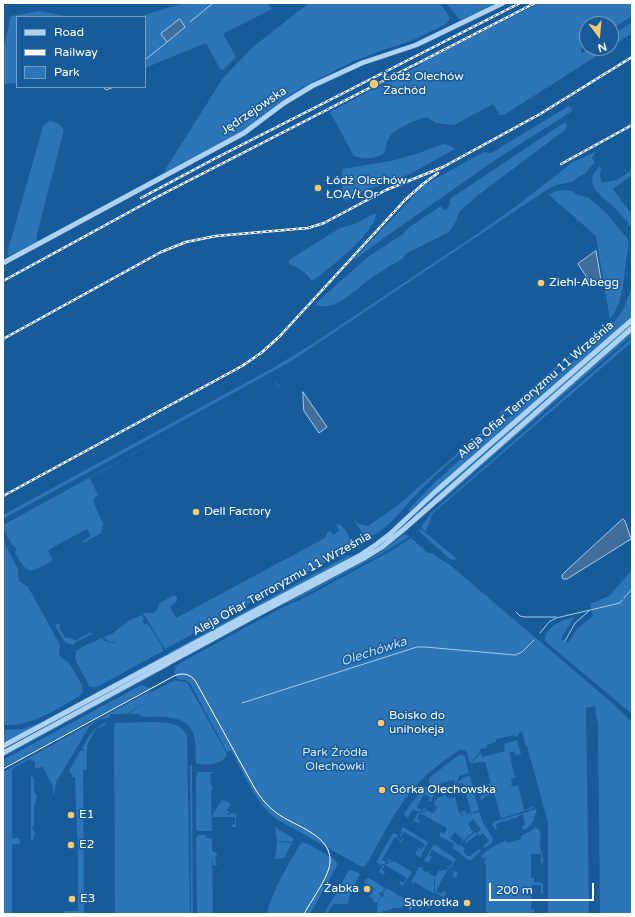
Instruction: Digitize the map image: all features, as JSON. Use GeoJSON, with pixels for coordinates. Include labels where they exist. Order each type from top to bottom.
{"type":"FeatureCollection","features":[{"type":"Feature","properties":{"kind":"street","name":"Jędrzejowska"},"geometry":{"type":"LineString","coordinates":[[3,264],[244,132],[284,103],[312,86],[362,63],[416,45],[503,3]]}},
{"type":"Feature","properties":{"kind":"street","name":"Aleja Ofiar Terroryzmu 11 Września"},"geometry":{"type":"LineString","coordinates":[[3,746],[359,556],[377,544],[632,320]]}},
{"type":"Feature","properties":{"kind":"street","name":"Aleja Ofiar Terroryzmu 11 Września"},"geometry":{"type":"LineString","coordinates":[[3,753],[374,552],[401,532],[632,328]]}},
{"type":"Feature","properties":{"kind":"green space"},"geometry":{"type":"Polygon","coordinates":[[[183,3],[267,3],[272,9],[223,34],[236,57],[223,70],[220,69],[206,43],[146,68],[146,16],[141,16],[183,3]]]}},
{"type":"Feature","properties":{"kind":"green space"},"geometry":{"type":"Polygon","coordinates":[[[310,3],[440,3],[449,16],[449,20],[446,24],[409,42],[356,60],[301,88],[285,98],[246,129],[165,172],[223,78],[253,47],[310,3]]]}},
{"type":"Feature","properties":{"kind":"green space"},"geometry":{"type":"Polygon","coordinates":[[[446,3],[498,3],[460,20],[446,3]]]}},
{"type":"Feature","properties":{"kind":"green space"},"geometry":{"type":"Polygon","coordinates":[[[540,3],[632,3],[632,16],[619,25],[619,16],[579,16],[579,56],[596,56],[504,115],[500,115],[493,104],[454,125],[436,123],[427,117],[408,124],[389,137],[382,155],[370,158],[354,156],[330,112],[422,64],[422,62],[540,3]]]}},
{"type":"Feature","properties":{"kind":"green space"},"geometry":{"type":"Polygon","coordinates":[[[40,11],[65,16],[16,16],[16,83],[3,84],[3,50],[11,16],[40,11]]]}},
{"type":"Feature","properties":{"kind":"green space"},"geometry":{"type":"Polygon","coordinates":[[[632,22],[632,33],[619,42],[619,31],[632,22]]]}},
{"type":"Feature","properties":{"kind":"green space"},"geometry":{"type":"Polygon","coordinates":[[[569,106],[572,109],[571,112],[498,158],[353,260],[423,186],[478,155],[485,152],[491,153],[569,106]]]}},
{"type":"Feature","properties":{"kind":"green space"},"geometry":{"type":"Polygon","coordinates":[[[50,121],[59,124],[64,130],[36,238],[38,241],[9,256],[7,254],[43,126],[50,121]]]}},
{"type":"Feature","properties":{"kind":"green space"},"geometry":{"type":"Polygon","coordinates":[[[565,122],[567,126],[565,130],[477,196],[460,211],[449,232],[407,253],[402,259],[374,276],[338,302],[324,306],[316,305],[317,302],[369,256],[403,234],[408,228],[441,206],[444,210],[446,209],[449,206],[450,199],[565,122]]]}},
{"type":"Feature","properties":{"kind":"green space"},"geometry":{"type":"Polygon","coordinates":[[[443,144],[449,145],[455,149],[410,174],[354,195],[346,201],[343,199],[342,169],[391,161],[443,144]]]}},
{"type":"Feature","properties":{"kind":"green space"},"geometry":{"type":"Polygon","coordinates":[[[597,151],[592,158],[595,163],[585,174],[572,182],[556,185],[548,189],[290,362],[3,519],[3,515],[271,369],[314,343],[474,236],[515,207],[573,162],[597,151]]]}},
{"type":"Feature","properties":{"kind":"green space"},"geometry":{"type":"Polygon","coordinates":[[[600,166],[602,183],[617,180],[632,170],[632,175],[613,189],[632,215],[632,228],[595,188],[592,178],[600,166]]]}},
{"type":"Feature","properties":{"kind":"green space"},"geometry":{"type":"Polygon","coordinates":[[[566,190],[589,198],[606,213],[628,239],[629,248],[621,295],[619,303],[610,320],[596,236],[549,195],[556,191],[566,190]]]}},
{"type":"Feature","properties":{"kind":"green space"},"geometry":{"type":"Polygon","coordinates":[[[373,214],[376,214],[374,222],[360,241],[329,269],[312,281],[302,271],[289,264],[289,260],[340,228],[357,223],[373,214]]]}},
{"type":"Feature","properties":{"kind":"green space"},"geometry":{"type":"Polygon","coordinates":[[[632,287],[632,317],[410,511],[408,510],[436,481],[608,330],[623,310],[632,287]]]}},
{"type":"Feature","properties":{"kind":"green space"},"geometry":{"type":"Polygon","coordinates":[[[609,321],[524,398],[518,400],[516,398],[519,399],[609,321]]]}},
{"type":"Feature","properties":{"kind":"green space"},"geometry":{"type":"Polygon","coordinates":[[[632,322],[624,333],[415,517],[414,516],[453,479],[632,322]]]}},
{"type":"Feature","properties":{"kind":"green space"},"geometry":{"type":"Polygon","coordinates":[[[632,331],[632,335],[438,504],[442,497],[632,331]]]}},
{"type":"Feature","properties":{"kind":"green space"},"geometry":{"type":"Polygon","coordinates":[[[632,338],[632,342],[432,514],[426,532],[421,527],[431,513],[632,338]]]}},
{"type":"Feature","properties":{"kind":"green space"},"geometry":{"type":"Polygon","coordinates":[[[268,380],[90,478],[98,495],[104,492],[95,497],[93,501],[103,524],[101,533],[84,543],[83,541],[91,536],[87,529],[48,550],[52,561],[34,570],[27,569],[23,566],[15,553],[15,546],[12,545],[3,528],[3,525],[268,380]]]}},
{"type":"Feature","properties":{"kind":"green space"},"geometry":{"type":"Polygon","coordinates":[[[508,405],[508,412],[440,471],[414,496],[387,526],[378,533],[369,536],[366,536],[362,532],[354,519],[358,524],[368,526],[397,506],[500,416],[500,412],[508,405]]]}},
{"type":"Feature","properties":{"kind":"green space"},"geometry":{"type":"Polygon","coordinates":[[[336,524],[343,527],[348,534],[350,547],[348,550],[165,649],[143,613],[154,613],[160,603],[174,595],[177,597],[177,601],[170,607],[176,618],[325,538],[330,530],[333,535],[339,531],[336,524]]]}},
{"type":"Feature","properties":{"kind":"green space"},"geometry":{"type":"Polygon","coordinates":[[[421,529],[457,559],[450,559],[419,531],[421,529]]]}},
{"type":"Feature","properties":{"kind":"green space"},"geometry":{"type":"Polygon","coordinates":[[[403,535],[410,536],[388,550],[186,657],[186,656],[376,555],[403,535]]]}},
{"type":"Feature","properties":{"kind":"green space","name":"Park Źródła Olechówki"},"geometry":{"type":"Polygon","coordinates":[[[411,538],[428,553],[431,553],[450,565],[611,702],[632,722],[632,914],[600,914],[598,722],[595,706],[586,708],[589,914],[548,914],[548,823],[522,732],[515,737],[514,735],[496,739],[496,742],[487,745],[486,748],[480,749],[480,752],[471,762],[469,761],[467,752],[461,749],[431,771],[400,806],[366,865],[362,867],[275,818],[261,804],[231,750],[227,752],[190,683],[185,680],[177,679],[174,671],[176,670],[175,666],[283,607],[300,600],[389,552],[411,538]]]}},
{"type":"Feature","properties":{"kind":"green space"},"geometry":{"type":"Polygon","coordinates":[[[3,540],[18,569],[19,581],[28,587],[60,645],[59,655],[69,663],[82,685],[83,691],[80,696],[43,716],[14,725],[3,725],[3,540]]]}},
{"type":"Feature","properties":{"kind":"green space"},"geometry":{"type":"Polygon","coordinates":[[[353,555],[345,561],[169,654],[168,653],[347,556],[353,555]]]}},
{"type":"Feature","properties":{"kind":"green space"},"geometry":{"type":"Polygon","coordinates":[[[632,570],[632,714],[546,642],[545,638],[549,629],[553,626],[574,617],[561,639],[568,643],[577,629],[593,616],[590,604],[609,596],[632,570]]]}},
{"type":"Feature","properties":{"kind":"green space"},"geometry":{"type":"Polygon","coordinates":[[[142,615],[144,619],[142,621],[145,625],[147,623],[161,644],[163,651],[97,687],[89,686],[75,659],[76,651],[102,638],[109,643],[117,642],[109,642],[104,637],[112,634],[130,620],[142,615]]]}},
{"type":"Feature","properties":{"kind":"green space"},"geometry":{"type":"Polygon","coordinates":[[[57,623],[61,625],[59,627],[65,638],[71,638],[75,641],[91,632],[92,634],[72,645],[65,642],[55,626],[57,623]]]}},
{"type":"Feature","properties":{"kind":"green space"},"geometry":{"type":"Polygon","coordinates":[[[165,655],[166,657],[19,735],[3,742],[3,730],[22,729],[40,723],[165,655]]]}},
{"type":"Feature","properties":{"kind":"green space"},"geometry":{"type":"Polygon","coordinates":[[[170,666],[3,757],[3,756],[170,666]]]}},
{"type":"Feature","properties":{"kind":"green space"},"geometry":{"type":"Polygon","coordinates":[[[175,680],[188,684],[227,754],[222,760],[214,764],[196,763],[193,732],[188,725],[182,721],[175,718],[141,717],[140,714],[129,714],[147,701],[151,691],[152,692],[175,680]]]}},
{"type":"Feature","properties":{"kind":"green space"},"geometry":{"type":"Polygon","coordinates":[[[141,685],[150,688],[3,768],[3,760],[141,685]]]}},
{"type":"Feature","properties":{"kind":"green space"},"geometry":{"type":"Polygon","coordinates":[[[150,691],[147,701],[127,714],[110,714],[110,717],[98,720],[89,727],[57,779],[54,794],[53,786],[42,766],[40,768],[35,768],[35,762],[30,759],[12,769],[12,838],[19,838],[20,844],[12,844],[12,914],[3,914],[3,772],[150,691]]]}},
{"type":"Feature","properties":{"kind":"green space"},"geometry":{"type":"Polygon","coordinates":[[[106,723],[106,725],[96,729],[87,745],[87,770],[83,770],[84,914],[65,914],[65,911],[78,911],[75,777],[72,777],[72,774],[69,771],[81,750],[84,750],[82,748],[92,732],[102,724],[106,723]]]}},
{"type":"Feature","properties":{"kind":"green space"},"geometry":{"type":"Polygon","coordinates":[[[115,723],[171,723],[181,728],[187,736],[190,914],[115,914],[115,723]]]}},
{"type":"Feature","properties":{"kind":"green space"},"geometry":{"type":"Polygon","coordinates":[[[517,740],[521,754],[516,756],[514,751],[509,753],[515,777],[521,776],[511,779],[512,784],[509,786],[512,785],[513,787],[518,785],[524,810],[531,808],[531,806],[534,808],[499,819],[501,818],[494,793],[484,797],[484,799],[481,800],[479,794],[480,796],[495,791],[493,786],[489,787],[488,784],[491,783],[485,762],[471,763],[481,753],[482,757],[505,751],[504,744],[517,740]]]}},
{"type":"Feature","properties":{"kind":"green space"},"geometry":{"type":"Polygon","coordinates":[[[459,755],[465,756],[469,773],[459,776],[456,785],[454,780],[441,783],[440,789],[444,788],[445,791],[438,792],[429,783],[429,778],[459,755]]]}},
{"type":"Feature","properties":{"kind":"green space"},"geometry":{"type":"Polygon","coordinates":[[[190,765],[192,765],[193,914],[191,914],[190,765]]]}},
{"type":"Feature","properties":{"kind":"green space"},"geometry":{"type":"Polygon","coordinates":[[[198,772],[213,773],[210,774],[211,786],[213,786],[211,791],[212,831],[198,831],[196,829],[196,777],[198,772]]]}},
{"type":"Feature","properties":{"kind":"green space"},"geometry":{"type":"Polygon","coordinates":[[[31,775],[34,778],[34,792],[37,795],[34,808],[34,825],[32,828],[35,833],[33,840],[31,840],[31,775]]]}},
{"type":"Feature","properties":{"kind":"green space"},"geometry":{"type":"Polygon","coordinates":[[[470,776],[479,810],[463,815],[460,812],[465,811],[466,814],[471,812],[463,783],[458,784],[459,787],[456,788],[459,781],[463,779],[462,778],[470,776]]]}},
{"type":"Feature","properties":{"kind":"green space"},"geometry":{"type":"Polygon","coordinates":[[[424,787],[427,787],[430,790],[428,792],[433,794],[431,802],[428,800],[430,797],[424,794],[417,807],[422,811],[412,810],[408,818],[404,813],[424,787]]]}},
{"type":"Feature","properties":{"kind":"green space"},"geometry":{"type":"Polygon","coordinates":[[[445,795],[449,799],[454,798],[455,796],[459,812],[463,815],[479,812],[484,825],[493,838],[491,844],[485,848],[483,846],[489,841],[483,833],[480,836],[478,834],[466,843],[465,841],[475,832],[476,833],[481,830],[473,819],[468,824],[473,832],[469,836],[466,833],[468,836],[459,845],[463,840],[455,832],[450,838],[459,846],[461,845],[465,849],[463,851],[467,856],[470,856],[479,849],[481,851],[471,860],[468,860],[452,847],[454,844],[439,836],[441,832],[444,834],[447,828],[420,813],[417,818],[420,820],[418,823],[413,821],[418,813],[425,812],[427,810],[432,813],[435,812],[437,808],[434,804],[435,801],[445,795]]]}},
{"type":"Feature","properties":{"kind":"green space"},"geometry":{"type":"Polygon","coordinates":[[[222,800],[231,804],[227,810],[224,808],[230,813],[227,814],[222,811],[227,815],[232,813],[236,814],[236,827],[232,827],[231,825],[235,824],[235,817],[213,817],[213,814],[222,800]]]}},
{"type":"Feature","properties":{"kind":"green space"},"geometry":{"type":"Polygon","coordinates":[[[537,809],[532,823],[523,830],[522,827],[525,825],[523,814],[517,818],[496,824],[497,829],[495,829],[492,824],[496,821],[537,809]]]}},
{"type":"Feature","properties":{"kind":"green space"},"geometry":{"type":"Polygon","coordinates":[[[275,827],[293,838],[293,842],[277,841],[275,827]]]}},
{"type":"Feature","properties":{"kind":"green space"},"geometry":{"type":"Polygon","coordinates":[[[403,827],[428,842],[420,858],[415,854],[419,848],[422,849],[425,844],[404,832],[401,837],[404,840],[401,838],[400,834],[402,834],[401,831],[403,827]]]}},
{"type":"Feature","properties":{"kind":"green space"},"geometry":{"type":"Polygon","coordinates":[[[535,827],[540,831],[541,841],[537,841],[540,842],[543,863],[541,863],[541,854],[531,854],[531,878],[534,878],[534,882],[543,883],[543,894],[541,894],[541,885],[532,885],[531,909],[534,909],[534,913],[543,914],[486,914],[486,867],[484,861],[487,859],[485,857],[483,859],[481,856],[489,849],[505,841],[508,843],[521,839],[521,836],[531,831],[535,827]]]}},
{"type":"Feature","properties":{"kind":"green space"},"geometry":{"type":"Polygon","coordinates":[[[393,833],[398,835],[397,837],[402,841],[401,843],[399,842],[400,840],[395,837],[382,860],[387,863],[381,865],[376,862],[393,833]]]}},
{"type":"Feature","properties":{"kind":"green space"},"geometry":{"type":"Polygon","coordinates":[[[198,835],[206,835],[206,838],[212,838],[212,851],[218,854],[215,858],[217,866],[213,865],[212,855],[213,914],[197,914],[196,839],[198,835]]]}},
{"type":"Feature","properties":{"kind":"green space"},"geometry":{"type":"Polygon","coordinates":[[[277,842],[292,843],[284,858],[275,859],[277,842]]]}},
{"type":"Feature","properties":{"kind":"green space"},"geometry":{"type":"Polygon","coordinates":[[[301,843],[306,843],[334,859],[338,864],[310,914],[267,914],[269,905],[286,868],[301,843]]]}},
{"type":"Feature","properties":{"kind":"green space"},"geometry":{"type":"Polygon","coordinates":[[[434,844],[456,859],[451,868],[447,866],[450,867],[453,862],[432,850],[429,855],[432,857],[429,862],[424,861],[434,844]]]}},
{"type":"Feature","properties":{"kind":"green space"},"geometry":{"type":"Polygon","coordinates":[[[394,861],[412,872],[403,886],[399,884],[401,881],[404,883],[407,878],[385,865],[382,870],[385,872],[384,875],[379,872],[382,866],[394,861]]]}},
{"type":"Feature","properties":{"kind":"green space"},"geometry":{"type":"Polygon","coordinates":[[[419,867],[423,867],[422,870],[426,872],[429,871],[430,874],[435,877],[435,894],[414,882],[413,884],[411,882],[419,867]]]}},
{"type":"Feature","properties":{"kind":"green space"},"geometry":{"type":"Polygon","coordinates":[[[448,869],[436,891],[441,894],[443,891],[446,893],[444,898],[435,892],[435,877],[438,870],[448,869]]]}},
{"type":"Feature","properties":{"kind":"green space"},"geometry":{"type":"Polygon","coordinates":[[[448,869],[458,873],[456,878],[452,876],[454,872],[448,869]]]}},
{"type":"Feature","properties":{"kind":"green space"},"geometry":{"type":"Polygon","coordinates":[[[349,870],[360,874],[351,892],[348,903],[333,904],[327,914],[324,914],[349,870]]]}},
{"type":"Feature","properties":{"kind":"green space"},"geometry":{"type":"Polygon","coordinates":[[[369,878],[385,888],[382,893],[380,892],[379,894],[381,896],[377,903],[373,902],[372,897],[369,897],[374,888],[364,882],[369,878]]]}},
{"type":"Feature","properties":{"kind":"green space"},"geometry":{"type":"Polygon","coordinates":[[[386,888],[414,904],[410,911],[407,906],[403,906],[401,908],[394,908],[385,911],[383,910],[377,914],[378,902],[382,896],[383,897],[383,893],[386,888]]]}},
{"type":"Feature","properties":{"kind":"green space"},"geometry":{"type":"Polygon","coordinates":[[[435,894],[431,903],[428,901],[430,898],[432,899],[435,894]]]}},
{"type":"Feature","properties":{"kind":"shaded area"},"geometry":{"type":"Polygon","coordinates":[[[180,19],[185,27],[167,42],[161,34],[180,19]]]}},
{"type":"Feature","properties":{"kind":"shaded area"},"geometry":{"type":"Polygon","coordinates":[[[596,251],[601,280],[592,285],[578,264],[596,251]]]}},
{"type":"Feature","properties":{"kind":"shaded area"},"geometry":{"type":"Polygon","coordinates":[[[303,392],[327,427],[319,433],[304,411],[303,392]]]}},
{"type":"Feature","properties":{"kind":"shaded area"},"geometry":{"type":"Polygon","coordinates":[[[623,519],[631,539],[567,579],[563,579],[563,574],[623,519]]]}},
{"type":"Feature","properties":{"kind":"waterway"},"geometry":{"type":"LineString","coordinates":[[190,22],[213,3]]}},
{"type":"Feature","properties":{"kind":"waterway"},"geometry":{"type":"LineString","coordinates":[[146,59],[167,42]]}},
{"type":"Feature","properties":{"kind":"waterway"},"geometry":{"type":"LineString","coordinates":[[104,88],[106,90],[111,88]]}},
{"type":"Feature","properties":{"kind":"waterway","name":"Olechówka"},"geometry":{"type":"LineString","coordinates":[[624,598],[632,589]]}},
{"type":"Feature","properties":{"kind":"waterway","name":"Olechówka"},"geometry":{"type":"LineString","coordinates":[[540,633],[549,622],[556,618],[620,603],[622,600]]}},
{"type":"Feature","properties":{"kind":"waterway"},"geometry":{"type":"LineString","coordinates":[[565,641],[575,623],[589,611]]}},
{"type":"Feature","properties":{"kind":"waterway"},"geometry":{"type":"LineString","coordinates":[[516,612],[520,616],[525,617],[556,617]]}},
{"type":"Feature","properties":{"kind":"waterway","name":"Olechówka"},"geometry":{"type":"LineString","coordinates":[[242,703],[417,647],[515,655],[522,652],[534,640]]}},
{"type":"Feature","properties":{"kind":"tram line"},"geometry":{"type":"LineString","coordinates":[[3,769],[174,676],[186,674],[196,682],[254,787],[263,800],[269,807],[281,816],[315,835],[328,849],[330,858],[329,868],[304,914]]}},
{"type":"Feature","properties":{"kind":"railway"},"geometry":{"type":"LineString","coordinates":[[141,198],[214,159],[520,3]]}},
{"type":"Feature","properties":{"kind":"railway"},"geometry":{"type":"LineString","coordinates":[[3,281],[155,198],[535,3]]}},
{"type":"Feature","properties":{"kind":"railway"},"geometry":{"type":"LineString","coordinates":[[3,339],[161,252],[186,242],[216,236],[308,228],[324,223],[386,190],[443,167],[540,114],[632,57]]}},
{"type":"Feature","properties":{"kind":"railway"},"geometry":{"type":"LineString","coordinates":[[561,164],[632,125]]}},
{"type":"Feature","properties":{"kind":"railway"},"geometry":{"type":"LineString","coordinates":[[3,496],[242,366],[261,353],[279,337],[405,200],[438,173]]}},
{"type":"Feature","properties":{"kind":"place","name":"Łódź Olechów Zachód"},"geometry":{"type":"Point","coordinates":[374,84]}},
{"type":"Feature","properties":{"kind":"place","name":"Łódź Olechów ŁOA/ŁOr"},"geometry":{"type":"Point","coordinates":[318,188]}},
{"type":"Feature","properties":{"kind":"place","name":"Ziehl-Abegg"},"geometry":{"type":"Point","coordinates":[541,283]}},
{"type":"Feature","properties":{"kind":"place","name":"Dell Factory"},"geometry":{"type":"Point","coordinates":[196,512]}},
{"type":"Feature","properties":{"kind":"place","name":"Boisko do unihokeja"},"geometry":{"type":"Point","coordinates":[381,723]}},
{"type":"Feature","properties":{"kind":"place","name":"Górka Olechowska"},"geometry":{"type":"Point","coordinates":[382,790]}},
{"type":"Feature","properties":{"kind":"place","name":"E1"},"geometry":{"type":"Point","coordinates":[71,815]}},
{"type":"Feature","properties":{"kind":"place","name":"E2"},"geometry":{"type":"Point","coordinates":[71,845]}},
{"type":"Feature","properties":{"kind":"place","name":"Żabka"},"geometry":{"type":"Point","coordinates":[367,889]}},
{"type":"Feature","properties":{"kind":"place","name":"E3"},"geometry":{"type":"Point","coordinates":[72,899]}},
{"type":"Feature","properties":{"kind":"place","name":"Stokrotka"},"geometry":{"type":"Point","coordinates":[467,903]}}]}
